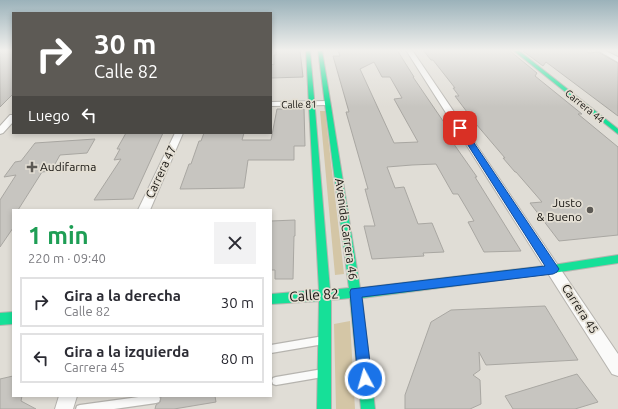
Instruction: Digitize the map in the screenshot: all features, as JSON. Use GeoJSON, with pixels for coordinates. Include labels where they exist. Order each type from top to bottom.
{"type":"FeatureCollection","features":[{"type":"Feature","properties":{"kind":"main road","name":"Avenida Carrera 46"},"geometry":{"type":"LineString","coordinates":[[309,69],[325,294],[323,373],[324,409]]}},
{"type":"Feature","properties":{"kind":"main road","name":"Avenida Carrera 46"},"geometry":{"type":"LineString","coordinates":[[323,69],[355,292],[368,409]]}},
{"type":"Feature","properties":{"kind":"main road","name":"Carrera 44"},"geometry":{"type":"LineString","coordinates":[[539,69],[618,132]]}},
{"type":"Feature","properties":{"kind":"main road","name":"Calle 82"},"geometry":{"type":"LineString","coordinates":[[272,299],[355,292],[553,269],[618,259]]}},
{"type":"Feature","properties":{"kind":"main road"},"geometry":{"type":"LineString","coordinates":[[0,319],[12,318]]}},
{"type":"Feature","properties":{"kind":"street","name":"Carrera 45"},"geometry":{"type":"LineString","coordinates":[[422,69],[618,368]]}},
{"type":"Feature","properties":{"kind":"street","name":"Calle 81"},"geometry":{"type":"LineString","coordinates":[[272,104],[327,103]]}},
{"type":"Feature","properties":{"kind":"street"},"geometry":{"type":"LineString","coordinates":[[0,131],[12,117]]}},
{"type":"Feature","properties":{"kind":"street","name":"Carrera 47"},"geometry":{"type":"LineString","coordinates":[[144,209],[179,134]]}},
{"type":"Feature","properties":{"kind":"street"},"geometry":{"type":"LineString","coordinates":[[64,409],[68,397]]}},
{"type":"Feature","properties":{"kind":"lane"},"geometry":{"type":"LineString","coordinates":[[272,349],[324,340]]}},
{"type":"Feature","properties":{"kind":"lane"},"geometry":{"type":"LineString","coordinates":[[276,381],[323,373]]}},
{"type":"Feature","properties":{"kind":"lane"},"geometry":{"type":"LineString","coordinates":[[80,409],[144,398],[156,399]]}},
{"type":"Feature","properties":{"kind":"shaded area"},"geometry":{"type":"Polygon","coordinates":[[[320,111],[325,111],[344,274],[335,275],[320,111]]]}},
{"type":"Feature","properties":{"kind":"shaded area"},"geometry":{"type":"Polygon","coordinates":[[[350,321],[355,409],[336,409],[334,324],[350,321]]]}},
{"type":"Feature","properties":{"kind":"building"},"geometry":{"type":"Polygon","coordinates":[[[0,69],[12,69],[12,95],[0,107],[0,69]]]}},
{"type":"Feature","properties":{"kind":"building"},"geometry":{"type":"Polygon","coordinates":[[[272,69],[302,69],[303,77],[272,78],[272,69]]]}},
{"type":"Feature","properties":{"kind":"building"},"geometry":{"type":"Polygon","coordinates":[[[337,69],[360,69],[394,143],[418,142],[394,99],[402,98],[390,77],[382,77],[378,69],[409,69],[456,140],[451,140],[477,177],[475,177],[521,251],[484,252],[468,222],[474,221],[458,194],[453,194],[436,164],[412,165],[387,167],[395,188],[404,187],[418,224],[432,223],[444,252],[423,253],[424,256],[372,259],[364,226],[375,226],[365,189],[368,189],[346,112],[349,112],[337,69]]]}},
{"type":"Feature","properties":{"kind":"building"},"geometry":{"type":"Polygon","coordinates":[[[440,69],[532,69],[537,73],[535,76],[582,114],[578,114],[618,147],[618,235],[559,241],[530,203],[542,202],[503,158],[505,158],[476,124],[455,96],[459,96],[453,88],[455,88],[440,69]]]}},
{"type":"Feature","properties":{"kind":"building"},"geometry":{"type":"Polygon","coordinates":[[[555,69],[618,69],[618,116],[555,69]]]}},
{"type":"Feature","properties":{"kind":"building"},"geometry":{"type":"Polygon","coordinates":[[[277,109],[304,109],[305,146],[294,146],[294,160],[248,160],[244,188],[180,189],[189,164],[191,164],[199,141],[201,141],[204,134],[244,134],[242,140],[271,140],[277,109]]]}},
{"type":"Feature","properties":{"kind":"building"},"geometry":{"type":"Polygon","coordinates":[[[125,134],[163,134],[133,199],[94,200],[121,159],[114,160],[120,149],[117,149],[125,134]]]}},
{"type":"Feature","properties":{"kind":"building"},"geometry":{"type":"Polygon","coordinates":[[[95,139],[87,153],[60,155],[51,171],[42,172],[19,209],[12,209],[12,229],[0,247],[0,200],[16,175],[4,177],[15,162],[21,161],[35,143],[95,139]]]}},
{"type":"Feature","properties":{"kind":"building"},"geometry":{"type":"Polygon","coordinates":[[[295,220],[293,279],[275,279],[275,270],[272,270],[272,221],[295,220]]]}},
{"type":"Feature","properties":{"kind":"building"},"geometry":{"type":"Polygon","coordinates":[[[545,306],[578,360],[486,365],[479,352],[480,370],[473,375],[480,380],[481,404],[470,409],[405,409],[405,395],[431,322],[451,310],[545,306]]]}},
{"type":"Feature","properties":{"kind":"building"},"geometry":{"type":"Polygon","coordinates":[[[577,374],[598,402],[575,409],[513,409],[505,396],[577,374]]]}},
{"type":"Feature","properties":{"kind":"building"},"geometry":{"type":"Polygon","coordinates":[[[12,376],[12,397],[22,397],[21,401],[36,409],[0,409],[0,379],[12,376]]]}},
{"type":"Feature","properties":{"kind":"building"},"geometry":{"type":"Polygon","coordinates":[[[161,397],[215,397],[216,402],[174,409],[155,409],[156,405],[160,402],[161,397]]]}},
{"type":"Feature","properties":{"kind":"traffic: fast"},"geometry":{"type":"LineString","coordinates":[[309,69],[325,294],[324,409]]}},
{"type":"Feature","properties":{"kind":"traffic: fast"},"geometry":{"type":"LineString","coordinates":[[323,69],[357,305],[368,409]]}},
{"type":"Feature","properties":{"kind":"traffic: fast"},"geometry":{"type":"LineString","coordinates":[[539,69],[618,132]]}},
{"type":"Feature","properties":{"kind":"traffic: fast"},"geometry":{"type":"LineString","coordinates":[[272,299],[369,292],[553,269],[618,259]]}},
{"type":"Feature","properties":{"kind":"traffic: fast"},"geometry":{"type":"LineString","coordinates":[[0,319],[12,318]]}},
{"type":"Feature","properties":{"kind":"place","name":"Audifarma"},"geometry":{"type":"Point","coordinates":[32,167]}},
{"type":"Feature","properties":{"kind":"place","name":"Justo & Bueno"},"geometry":{"type":"Point","coordinates":[590,210]}},
{"type":"Feature","properties":{"kind":"route"},"geometry":{"type":"LineString","coordinates":[[365,379],[355,292],[369,292],[553,269],[460,128]]}}]}
